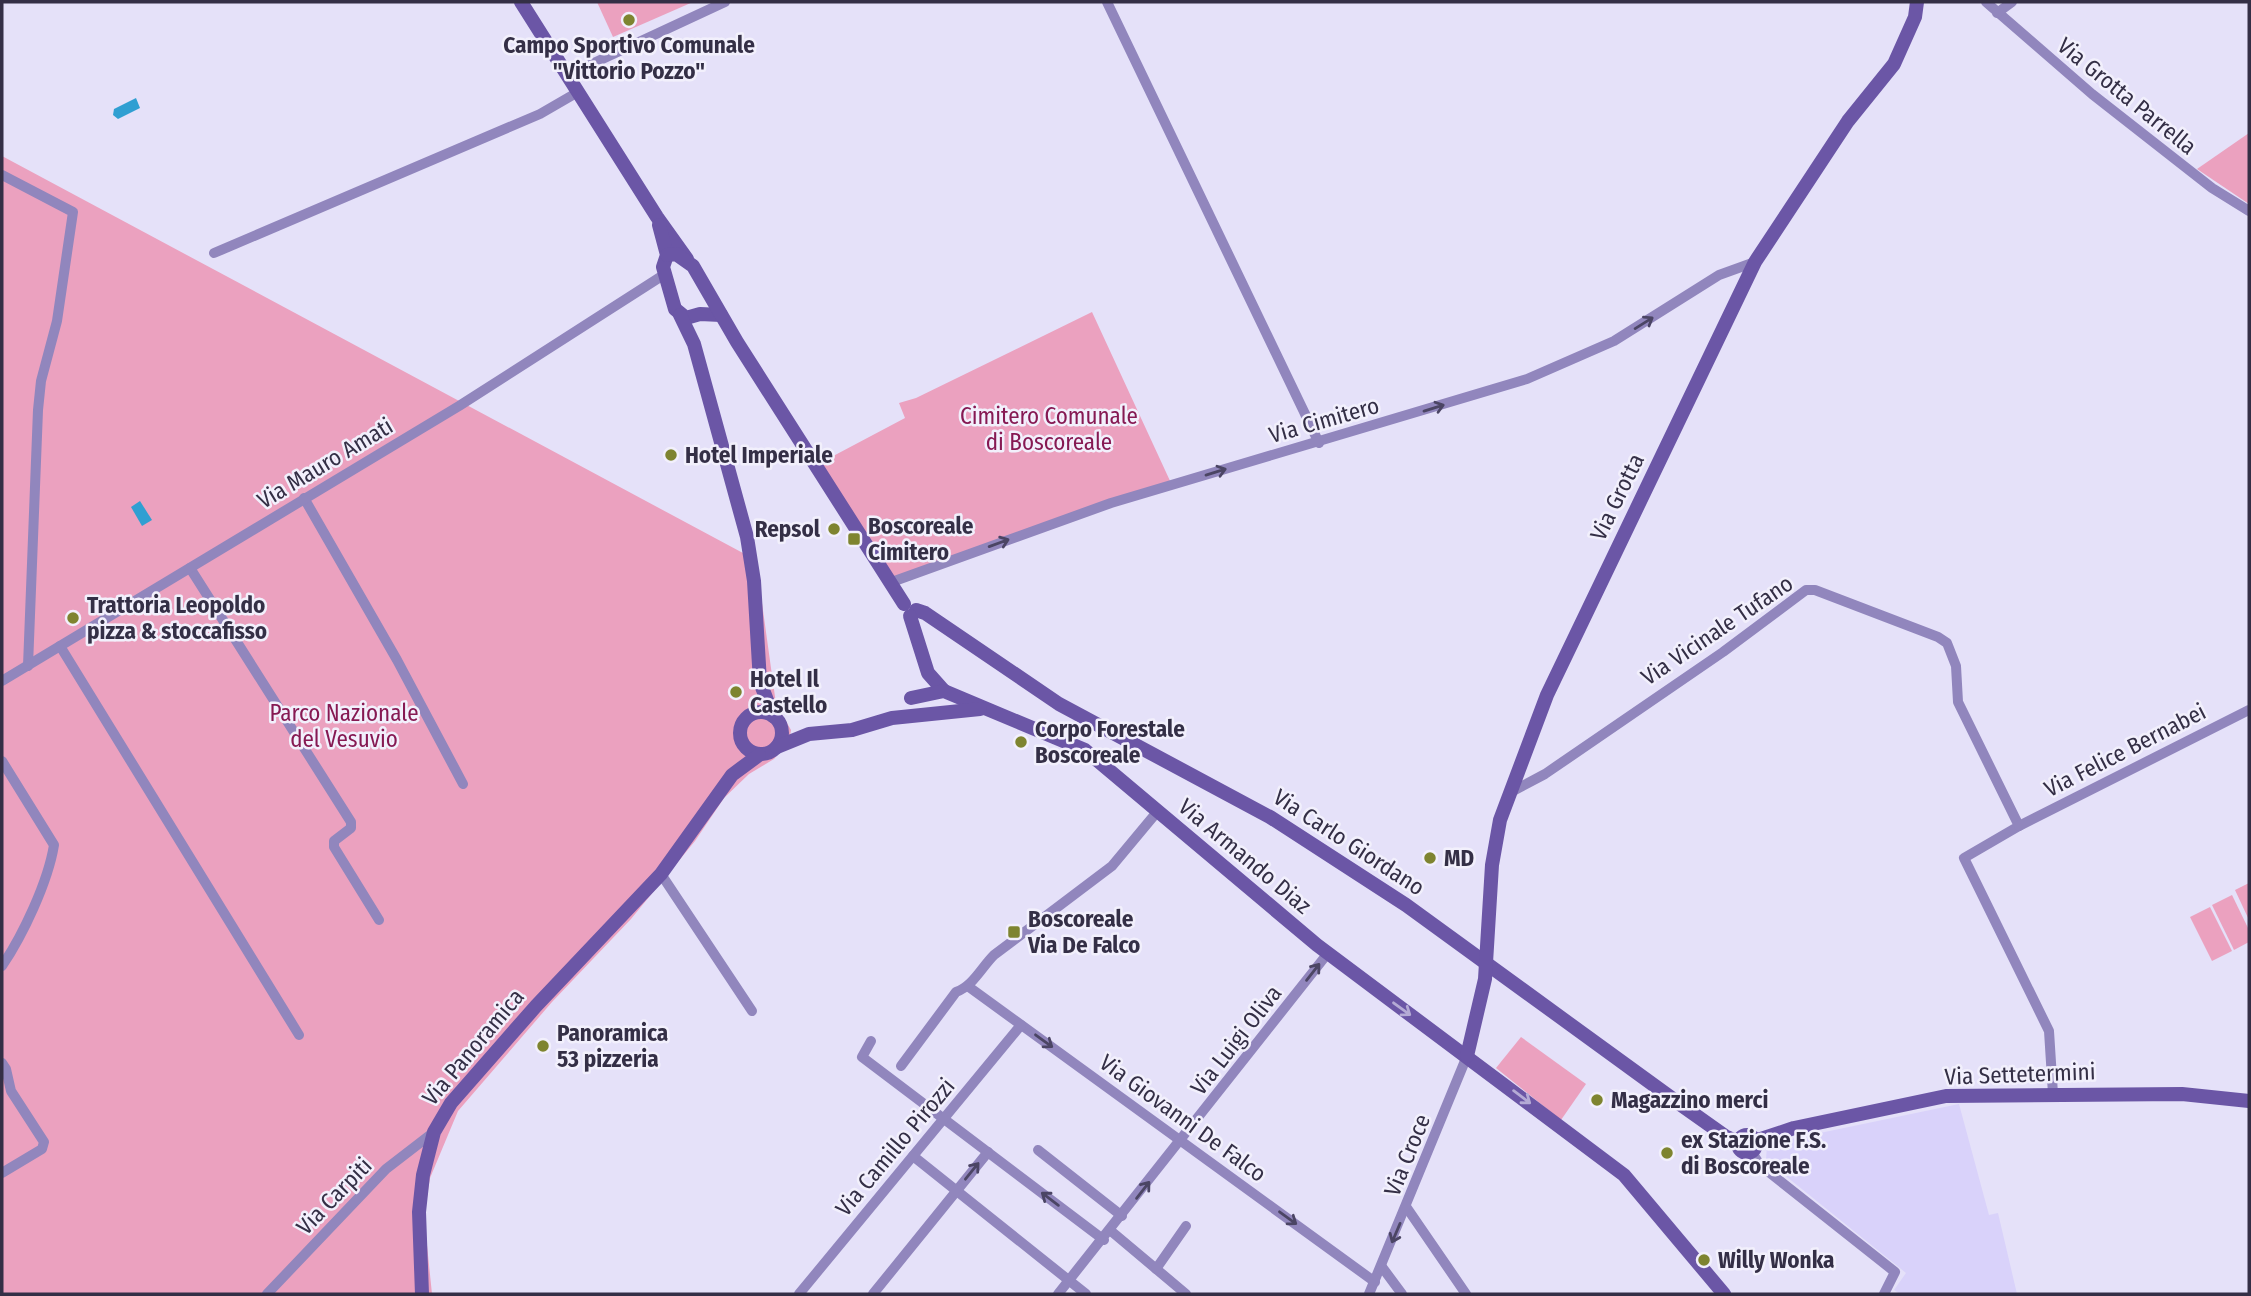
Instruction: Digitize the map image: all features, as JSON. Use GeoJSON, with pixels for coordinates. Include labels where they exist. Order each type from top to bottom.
{"type":"FeatureCollection","features":[{"type":"Feature","properties":{"kind":"street"},"geometry":{"type":"LineString","coordinates":[[521,2],[657,217],[693,266],[889,583],[910,610],[928,673],[944,691]]}},
{"type":"Feature","properties":{"kind":"street"},"geometry":{"type":"LineString","coordinates":[[568,75],[725,2]]}},
{"type":"Feature","properties":{"kind":"street"},"geometry":{"type":"LineString","coordinates":[[1107,2],[1319,443]]}},
{"type":"Feature","properties":{"kind":"street","name":"Via Grotta"},"geometry":{"type":"LineString","coordinates":[[1467,1056],[1486,961],[1492,865],[1500,820],[1547,695],[1755,262],[1848,121],[1894,64],[1915,17],[1917,2]]}},
{"type":"Feature","properties":{"kind":"street","name":"Via Grotta Parrella"},"geometry":{"type":"LineString","coordinates":[[1986,2],[2102,103],[2212,188],[2249,211]]}},
{"type":"Feature","properties":{"kind":"street"},"geometry":{"type":"LineString","coordinates":[[1997,13],[2012,2]]}},
{"type":"Feature","properties":{"kind":"street"},"geometry":{"type":"LineString","coordinates":[[214,253],[540,114],[578,92]]}},
{"type":"Feature","properties":{"kind":"street"},"geometry":{"type":"LineString","coordinates":[[2,175],[73,212],[57,321],[41,381],[38,410],[27,666]]}},
{"type":"Feature","properties":{"kind":"street"},"geometry":{"type":"LineString","coordinates":[[657,217],[667,255]]}},
{"type":"Feature","properties":{"kind":"street"},"geometry":{"type":"LineString","coordinates":[[665,274],[663,259],[667,255],[676,254],[693,266]]}},
{"type":"Feature","properties":{"kind":"street","name":"Via Cimitero"},"geometry":{"type":"LineString","coordinates":[[889,583],[1111,503],[1527,379],[1587,355],[1719,275],[1755,262]]}},
{"type":"Feature","properties":{"kind":"street","name":"Via Mauro Amati"},"geometry":{"type":"LineString","coordinates":[[2,681],[459,406],[665,274]]}},
{"type":"Feature","properties":{"kind":"street","name":"Via Panoramica"},"geometry":{"type":"LineString","coordinates":[[665,274],[675,309],[691,315],[694,344],[747,537],[754,581],[760,682],[782,734],[777,747]]}},
{"type":"Feature","properties":{"kind":"street"},"geometry":{"type":"LineString","coordinates":[[691,315],[705,303],[702,282]]}},
{"type":"Feature","properties":{"kind":"street"},"geometry":{"type":"LineString","coordinates":[[691,315],[721,315]]}},
{"type":"Feature","properties":{"kind":"street"},"geometry":{"type":"LineString","coordinates":[[304,498],[397,660],[463,784]]}},
{"type":"Feature","properties":{"kind":"street"},"geometry":{"type":"LineString","coordinates":[[190,568],[351,822],[351,828],[334,841],[334,847],[379,920]]}},
{"type":"Feature","properties":{"kind":"street","name":"Via Vicinale Tufano"},"geometry":{"type":"LineString","coordinates":[[1511,792],[1545,774],[1723,652],[1796,595],[1815,590],[1947,643],[1955,666],[1958,702],[2019,826]]}},
{"type":"Feature","properties":{"kind":"street","name":"Via Carlo Giordano"},"geometry":{"type":"LineString","coordinates":[[910,610],[925,612],[1059,704],[1270,817],[1486,961],[1677,1102],[1725,1136],[1738,1142]]}},
{"type":"Feature","properties":{"kind":"street"},"geometry":{"type":"LineString","coordinates":[[60,646],[299,1035]]}},
{"type":"Feature","properties":{"kind":"street","name":"Via Armando Diaz"},"geometry":{"type":"LineString","coordinates":[[892,718],[911,698],[928,673]]}},
{"type":"Feature","properties":{"kind":"street","name":"Via Panoramica"},"geometry":{"type":"LineString","coordinates":[[732,775],[740,737],[760,682]]}},
{"type":"Feature","properties":{"kind":"street"},"geometry":{"type":"LineString","coordinates":[[911,698],[944,691]]}},
{"type":"Feature","properties":{"kind":"street"},"geometry":{"type":"LineString","coordinates":[[932,712],[944,691]]}},
{"type":"Feature","properties":{"kind":"street","name":"Via Armando Diaz"},"geometry":{"type":"LineString","coordinates":[[944,691],[1085,750],[1328,953],[1624,1175],[1724,1294]]}},
{"type":"Feature","properties":{"kind":"street","name":"Via Armando Diaz"},"geometry":{"type":"LineString","coordinates":[[809,734],[852,730],[892,718],[932,712],[985,709]]}},
{"type":"Feature","properties":{"kind":"street","name":"Via Felice Bernabei"},"geometry":{"type":"LineString","coordinates":[[2019,826],[2249,710]]}},
{"type":"Feature","properties":{"kind":"street"},"geometry":{"type":"LineString","coordinates":[[746,718],[759,712],[809,734]]}},
{"type":"Feature","properties":{"kind":"street","name":"Via Panoramica"},"geometry":{"type":"LineString","coordinates":[[422,1294],[419,1212],[423,1175],[434,1132],[451,1103],[478,1070],[661,874],[732,775],[759,754],[809,734]]}},
{"type":"Feature","properties":{"kind":"street"},"geometry":{"type":"LineString","coordinates":[[740,737],[747,749],[759,754]]}},
{"type":"Feature","properties":{"kind":"street"},"geometry":{"type":"LineString","coordinates":[[2,761],[54,845],[51,861],[26,921],[2,965]]}},
{"type":"Feature","properties":{"kind":"street"},"geometry":{"type":"LineString","coordinates":[[901,1066],[956,992],[968,988],[994,955],[1112,866],[1157,811]]}},
{"type":"Feature","properties":{"kind":"street"},"geometry":{"type":"LineString","coordinates":[[2019,826],[1964,858],[2049,1031],[2053,1094]]}},
{"type":"Feature","properties":{"kind":"street"},"geometry":{"type":"LineString","coordinates":[[661,874],[752,1011]]}},
{"type":"Feature","properties":{"kind":"street","name":"Via Luigi Oliva"},"geometry":{"type":"LineString","coordinates":[[1058,1294],[1104,1240],[1328,953]]}},
{"type":"Feature","properties":{"kind":"street","name":"Via Giovanni De Falco"},"geometry":{"type":"LineString","coordinates":[[968,988],[1374,1282]]}},
{"type":"Feature","properties":{"kind":"street","name":"Via Camillo Pirozzi"},"geometry":{"type":"LineString","coordinates":[[799,1294],[1021,1025]]}},
{"type":"Feature","properties":{"kind":"street"},"geometry":{"type":"LineString","coordinates":[[871,1041],[862,1057],[1104,1240]]}},
{"type":"Feature","properties":{"kind":"street","name":"Via Croce"},"geometry":{"type":"LineString","coordinates":[[1369,1294],[1407,1208],[1467,1056]]}},
{"type":"Feature","properties":{"kind":"street"},"geometry":{"type":"LineString","coordinates":[[2,1063],[12,1091],[44,1142],[42,1149],[2,1173]]}},
{"type":"Feature","properties":{"kind":"street","name":"Via Settetermini"},"geometry":{"type":"LineString","coordinates":[[1738,1142],[1746,1135],[1753,1146],[1794,1128],[1946,1096],[2182,1094],[2249,1101]]}},
{"type":"Feature","properties":{"kind":"street","name":"Via Carpiti"},"geometry":{"type":"LineString","coordinates":[[267,1294],[386,1169],[434,1132]]}},
{"type":"Feature","properties":{"kind":"street"},"geometry":{"type":"LineString","coordinates":[[1753,1146],[1760,1165],[1895,1272],[1884,1294]]}},
{"type":"Feature","properties":{"kind":"street"},"geometry":{"type":"LineString","coordinates":[[1038,1150],[1122,1216]]}},
{"type":"Feature","properties":{"kind":"street"},"geometry":{"type":"LineString","coordinates":[[873,1294],[988,1152]]}},
{"type":"Feature","properties":{"kind":"street"},"geometry":{"type":"LineString","coordinates":[[913,1156],[1086,1294]]}},
{"type":"Feature","properties":{"kind":"street"},"geometry":{"type":"LineString","coordinates":[[1407,1208],[1466,1294]]}},
{"type":"Feature","properties":{"kind":"street"},"geometry":{"type":"LineString","coordinates":[[1156,1269],[1186,1226]]}},
{"type":"Feature","properties":{"kind":"street"},"geometry":{"type":"LineString","coordinates":[[1111,1231],[1186,1294]]}},
{"type":"Feature","properties":{"kind":"street"},"geometry":{"type":"LineString","coordinates":[[1382,1268],[1402,1294]]}},
{"type":"Feature","properties":{"kind":"shaded area"},"geometry":{"type":"Polygon","coordinates":[[[1959,1104],[1989,1215],[1998,1213],[2017,1294],[1900,1294],[1894,1290],[1906,1273],[1766,1160],[1767,1144],[1959,1104]]]}},
{"type":"Feature","properties":{"kind":"green space","name":"Campo Sportivo Comunale \"Vittorio Pozzo\""},"geometry":{"type":"Polygon","coordinates":[[[597,2],[693,2],[613,37],[597,2]]]}},
{"type":"Feature","properties":{"kind":"green space"},"geometry":{"type":"Polygon","coordinates":[[[2249,133],[2249,204],[2197,169],[2249,133]]]}},
{"type":"Feature","properties":{"kind":"green space","name":"Parco Nazionale del Vesuvio"},"geometry":{"type":"Polygon","coordinates":[[[2,156],[756,560],[776,704],[791,730],[789,742],[774,759],[749,774],[724,798],[695,841],[631,919],[552,1002],[458,1111],[430,1178],[424,1216],[432,1294],[2,1294],[2,156]]]}},
{"type":"Feature","properties":{"kind":"green space","name":"Cimitero Comunale di Boscoreale"},"geometry":{"type":"Polygon","coordinates":[[[1092,312],[1171,483],[893,579],[820,463],[905,418],[899,403],[916,398],[1092,312]]]}},
{"type":"Feature","properties":{"kind":"green space"},"geometry":{"type":"Polygon","coordinates":[[[2249,883],[2249,920],[2235,890],[2249,883]]]}},
{"type":"Feature","properties":{"kind":"green space"},"geometry":{"type":"Polygon","coordinates":[[[2232,895],[2249,930],[2249,942],[2234,950],[2212,905],[2232,895]]]}},
{"type":"Feature","properties":{"kind":"green space"},"geometry":{"type":"Polygon","coordinates":[[[2210,907],[2232,951],[2212,961],[2190,917],[2210,907]]]}},
{"type":"Feature","properties":{"kind":"green space"},"geometry":{"type":"Polygon","coordinates":[[[1521,1037],[1586,1084],[1561,1120],[1496,1068],[1521,1037]]]}},
{"type":"Feature","properties":{"kind":"water"},"geometry":{"type":"Polygon","coordinates":[[[136,98],[140,108],[118,119],[113,115],[114,109],[136,98]]]}},
{"type":"Feature","properties":{"kind":"water"},"geometry":{"type":"Polygon","coordinates":[[[140,501],[152,520],[142,526],[131,507],[140,501]]]}},
{"type":"Feature","properties":{"kind":"place","name":"Campo Sportivo Comunale \"Vittorio Pozzo\""},"geometry":{"type":"Point","coordinates":[629,20]}},
{"type":"Feature","properties":{"kind":"place","name":"Hotel Imperiale"},"geometry":{"type":"Point","coordinates":[671,455]}},
{"type":"Feature","properties":{"kind":"place","name":"Repsol"},"geometry":{"type":"Point","coordinates":[834,529]}},
{"type":"Feature","properties":{"kind":"place","name":"Boscoreale Cimitero"},"geometry":{"type":"Point","coordinates":[854,539]}},
{"type":"Feature","properties":{"kind":"place","name":"Trattoria Leopoldo pizza & stoccafisso"},"geometry":{"type":"Point","coordinates":[73,618]}},
{"type":"Feature","properties":{"kind":"place","name":"Hotel Il Castello"},"geometry":{"type":"Point","coordinates":[736,692]}},
{"type":"Feature","properties":{"kind":"place","name":"Corpo Forestale Boscoreale"},"geometry":{"type":"Point","coordinates":[1021,742]}},
{"type":"Feature","properties":{"kind":"place","name":"MD"},"geometry":{"type":"Point","coordinates":[1430,858]}},
{"type":"Feature","properties":{"kind":"place","name":"Boscoreale Via De Falco"},"geometry":{"type":"Point","coordinates":[1014,932]}},
{"type":"Feature","properties":{"kind":"place","name":"Panoramica 53 pizzeria"},"geometry":{"type":"Point","coordinates":[543,1046]}},
{"type":"Feature","properties":{"kind":"place","name":"Magazzino merci"},"geometry":{"type":"Point","coordinates":[1597,1100]}},
{"type":"Feature","properties":{"kind":"place","name":"ex Stazione F.S. di Boscoreale"},"geometry":{"type":"Point","coordinates":[1667,1153]}},
{"type":"Feature","properties":{"kind":"place","name":"Willy Wonka"},"geometry":{"type":"Point","coordinates":[1704,1260]}}]}
